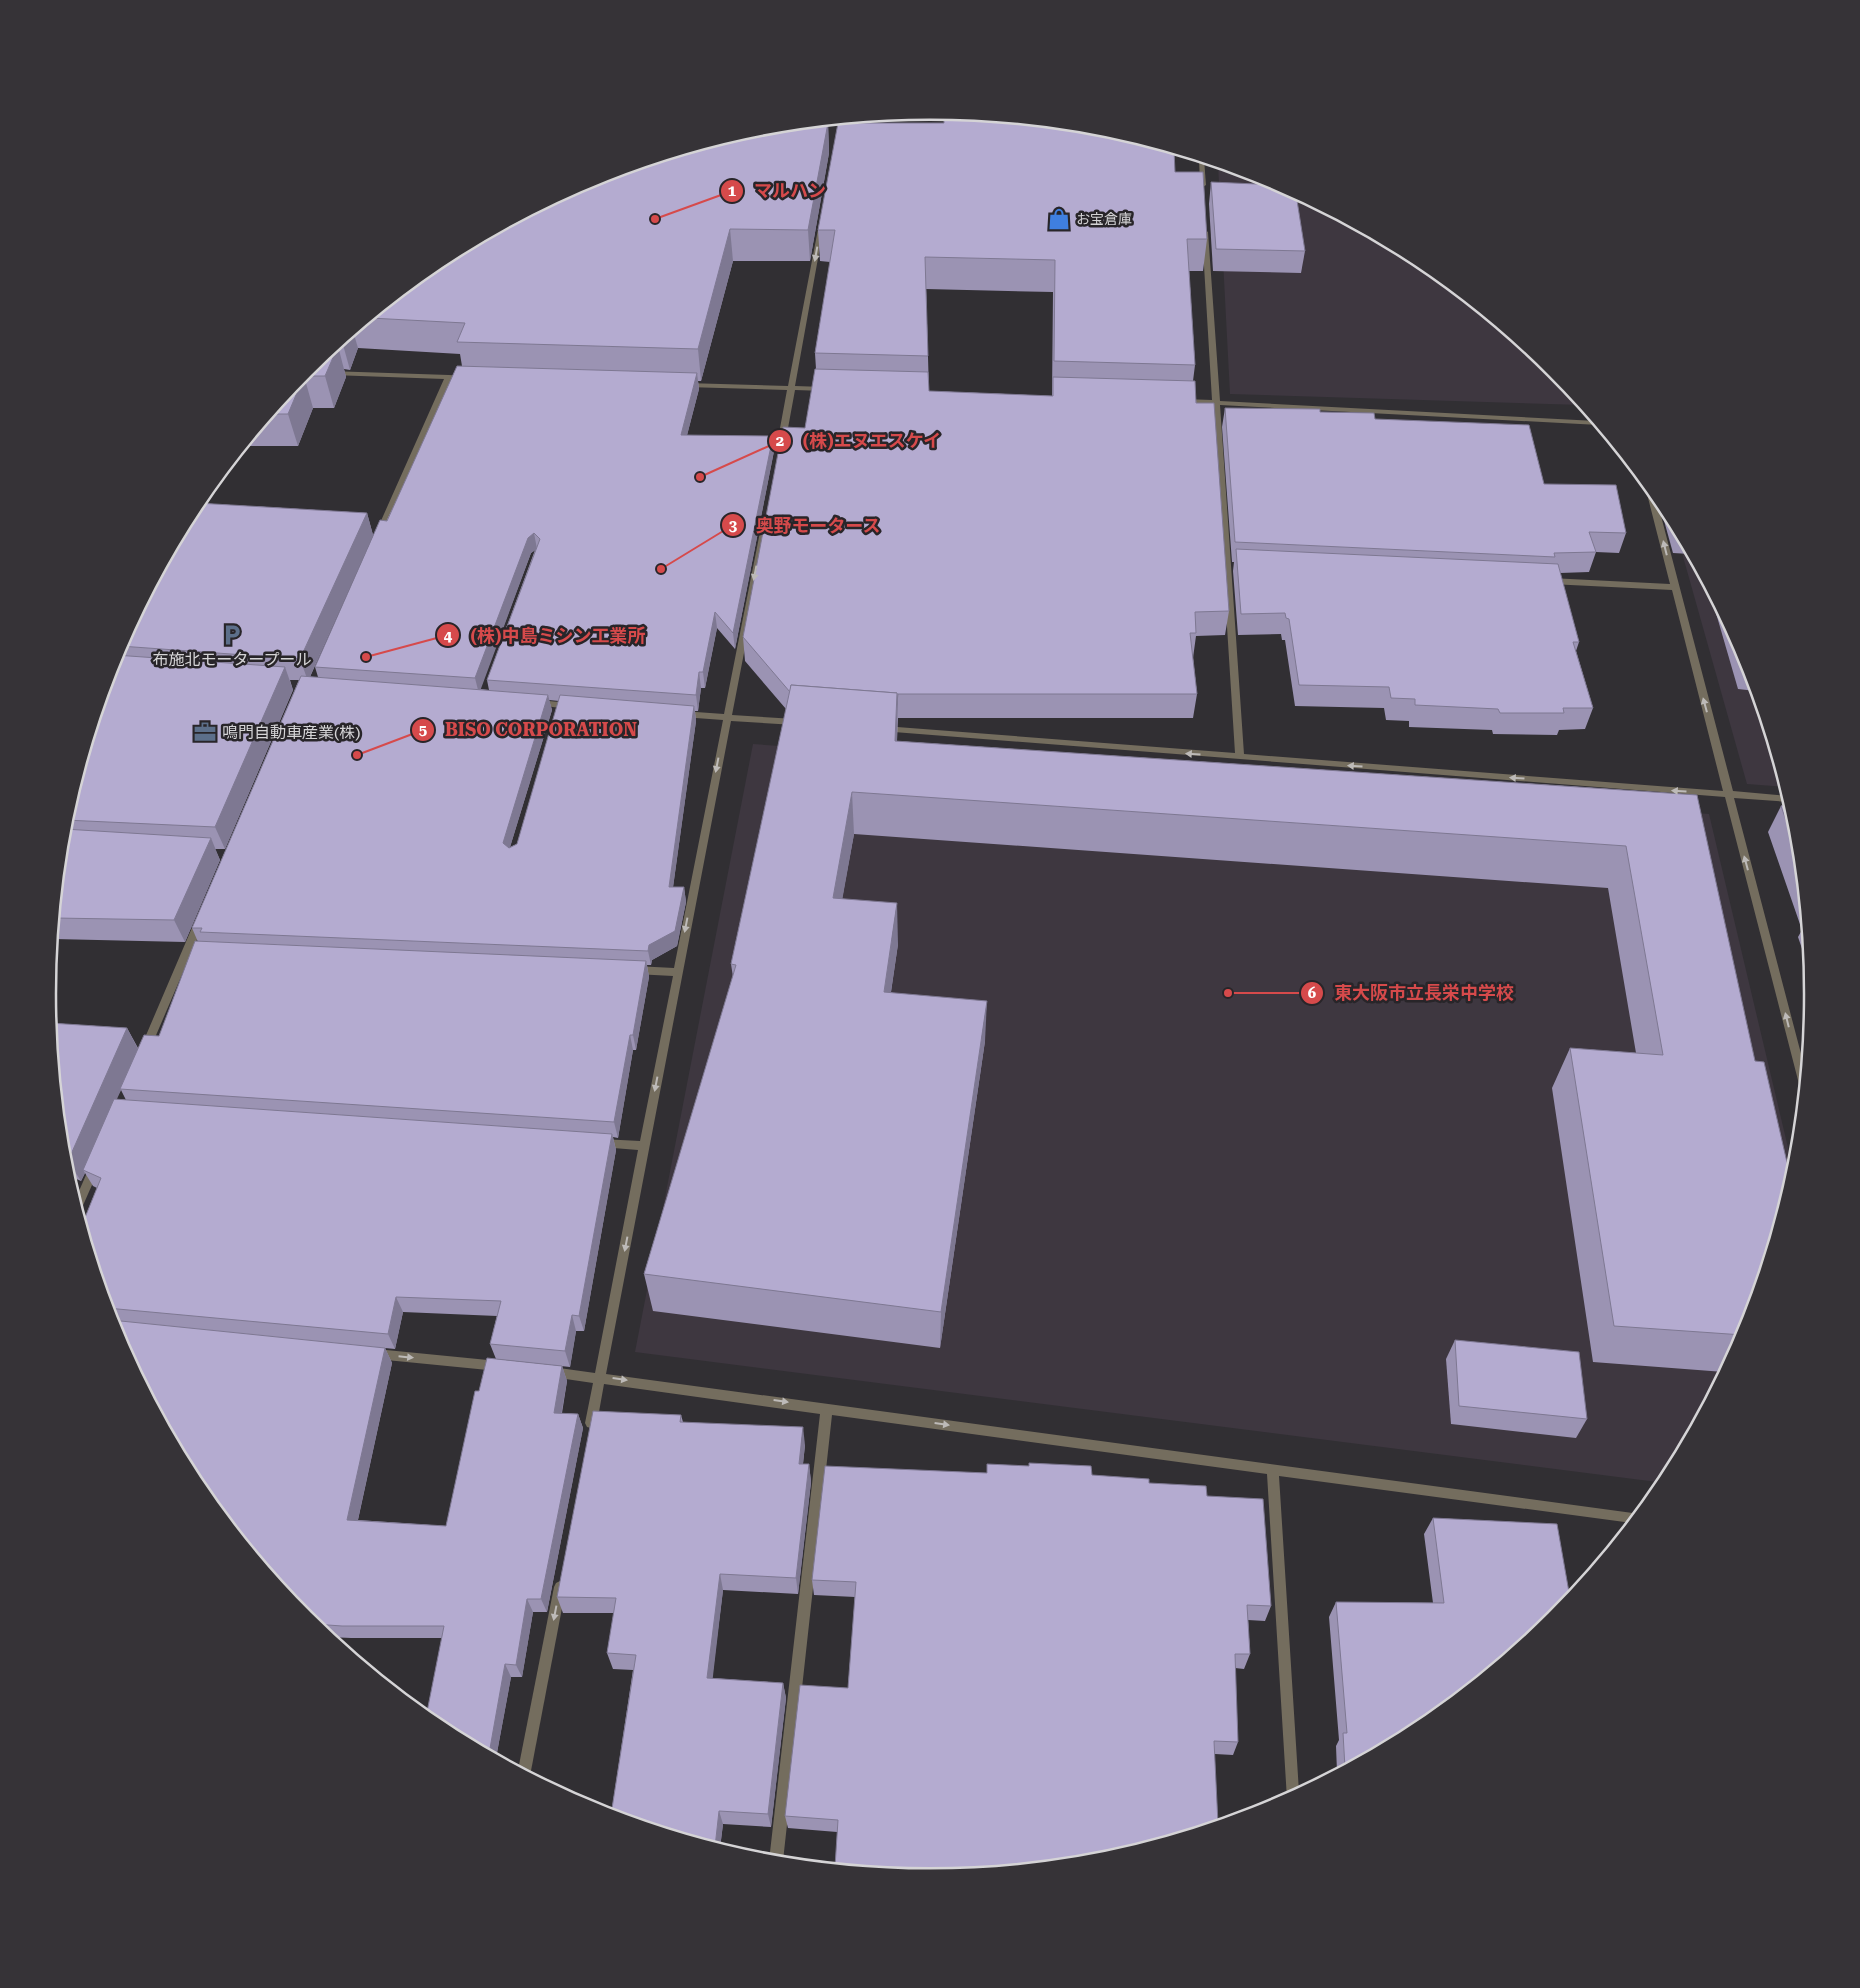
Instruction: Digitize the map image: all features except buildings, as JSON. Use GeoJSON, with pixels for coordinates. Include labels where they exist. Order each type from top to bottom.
{"type":"FeatureCollection","features":[{"type":"Feature","properties":{"kind":"street"},"geometry":{"type":"LineString","coordinates":[[1201,164],[1203,198]]}},
{"type":"Feature","properties":{"kind":"street"},"geometry":{"type":"LineString","coordinates":[[780,446],[823,213]]}},
{"type":"Feature","properties":{"kind":"street"},"geometry":{"type":"LineString","coordinates":[[1205,227],[1215,402],[1240,757]]}},
{"type":"Feature","properties":{"kind":"street"},"geometry":{"type":"LineString","coordinates":[[324,373],[479,378]]}},
{"type":"Feature","properties":{"kind":"street"},"geometry":{"type":"LineString","coordinates":[[377,541],[449,377]]}},
{"type":"Feature","properties":{"kind":"street"},"geometry":{"type":"LineString","coordinates":[[674,384],[838,390]]}},
{"type":"Feature","properties":{"kind":"street"},"geometry":{"type":"LineString","coordinates":[[1175,401],[1590,422]]}},
{"type":"Feature","properties":{"kind":"street"},"geometry":{"type":"LineString","coordinates":[[1654,506],[1800,1069]]}},
{"type":"Feature","properties":{"kind":"street"},"geometry":{"type":"LineString","coordinates":[[589,1435],[765,524]]}},
{"type":"Feature","properties":{"kind":"street"},"geometry":{"type":"LineString","coordinates":[[1226,566],[1236,566]]}},
{"type":"Feature","properties":{"kind":"street"},"geometry":{"type":"LineString","coordinates":[[1545,581],[1674,587]]}},
{"type":"Feature","properties":{"kind":"street"},"geometry":{"type":"LineString","coordinates":[[530,703],[557,710],[578,706]]}},
{"type":"Feature","properties":{"kind":"street"},"geometry":{"type":"LineString","coordinates":[[667,713],[804,723]]}},
{"type":"Feature","properties":{"kind":"street"},"geometry":{"type":"LineString","coordinates":[[874,728],[1781,798]]}},
{"type":"Feature","properties":{"kind":"street"},"geometry":{"type":"LineString","coordinates":[[142,1057],[192,951],[202,916]]}},
{"type":"Feature","properties":{"kind":"street"},"geometry":{"type":"LineString","coordinates":[[628,970],[677,972]]}},
{"type":"Feature","properties":{"kind":"street"},"geometry":{"type":"LineString","coordinates":[[585,1142],[644,1146]]}},
{"type":"Feature","properties":{"kind":"street"},"geometry":{"type":"LineString","coordinates":[[81,1199],[96,1163]]}},
{"type":"Feature","properties":{"kind":"street"},"geometry":{"type":"LineString","coordinates":[[362,1353],[511,1368]]}},
{"type":"Feature","properties":{"kind":"street"},"geometry":{"type":"LineString","coordinates":[[541,1371],[600,1377],[1629,1517]]}},
{"type":"Feature","properties":{"kind":"street"},"geometry":{"type":"LineString","coordinates":[[777,1854],[827,1408]]}},
{"type":"Feature","properties":{"kind":"street"},"geometry":{"type":"LineString","coordinates":[[1273,1469],[1293,1788]]}},
{"type":"Feature","properties":{"kind":"street"},"geometry":{"type":"LineString","coordinates":[[525,1768],[563,1570]]}},
{"type":"Feature","properties":{"kind":"shaded area"},"geometry":{"type":"Polygon","coordinates":[[[1218,170],[1316,210],[1367,237],[1415,268],[1462,301],[1506,337],[1548,376],[1575,405],[1230,394],[1218,170]]]}},
{"type":"Feature","properties":{"kind":"shaded area"},"geometry":{"type":"Polygon","coordinates":[[[1680,546],[1714,608],[1737,660],[1757,713],[1778,786],[1747,784],[1680,546]]]}},
{"type":"Feature","properties":{"kind":"shaded area"},"geometry":{"type":"Polygon","coordinates":[[[753,744],[1709,814],[1789,1152],[1774,1220],[1757,1275],[1737,1328],[1714,1380],[1687,1431],[1654,1482],[635,1352],[753,744]]]}},
{"type":"Feature","properties":{"kind":"place","name":"マルハン"},"geometry":{"type":"Point","coordinates":[655,219]}},
{"type":"Feature","properties":{"kind":"place","name":"お宝倉庫"},"geometry":{"type":"Point","coordinates":[1059,219]}},
{"type":"Feature","properties":{"kind":"place","name":"(株)エヌエスケイ"},"geometry":{"type":"Point","coordinates":[700,477]}},
{"type":"Feature","properties":{"kind":"place","name":"奥野モータース"},"geometry":{"type":"Point","coordinates":[661,569]}},
{"type":"Feature","properties":{"kind":"place","name":"布施北モータープール"},"geometry":{"type":"Point","coordinates":[232,635]}},
{"type":"Feature","properties":{"kind":"place","name":"(株)中島ミシン工業所"},"geometry":{"type":"Point","coordinates":[366,657]}},
{"type":"Feature","properties":{"kind":"place","name":"鳴門自動車産業(株)"},"geometry":{"type":"Point","coordinates":[205,732]}},
{"type":"Feature","properties":{"kind":"place","name":"BISO CORPORATION"},"geometry":{"type":"Point","coordinates":[357,755]}},
{"type":"Feature","properties":{"kind":"place","name":"東大阪市立長栄中学校"},"geometry":{"type":"Point","coordinates":[1228,993]}}]}
